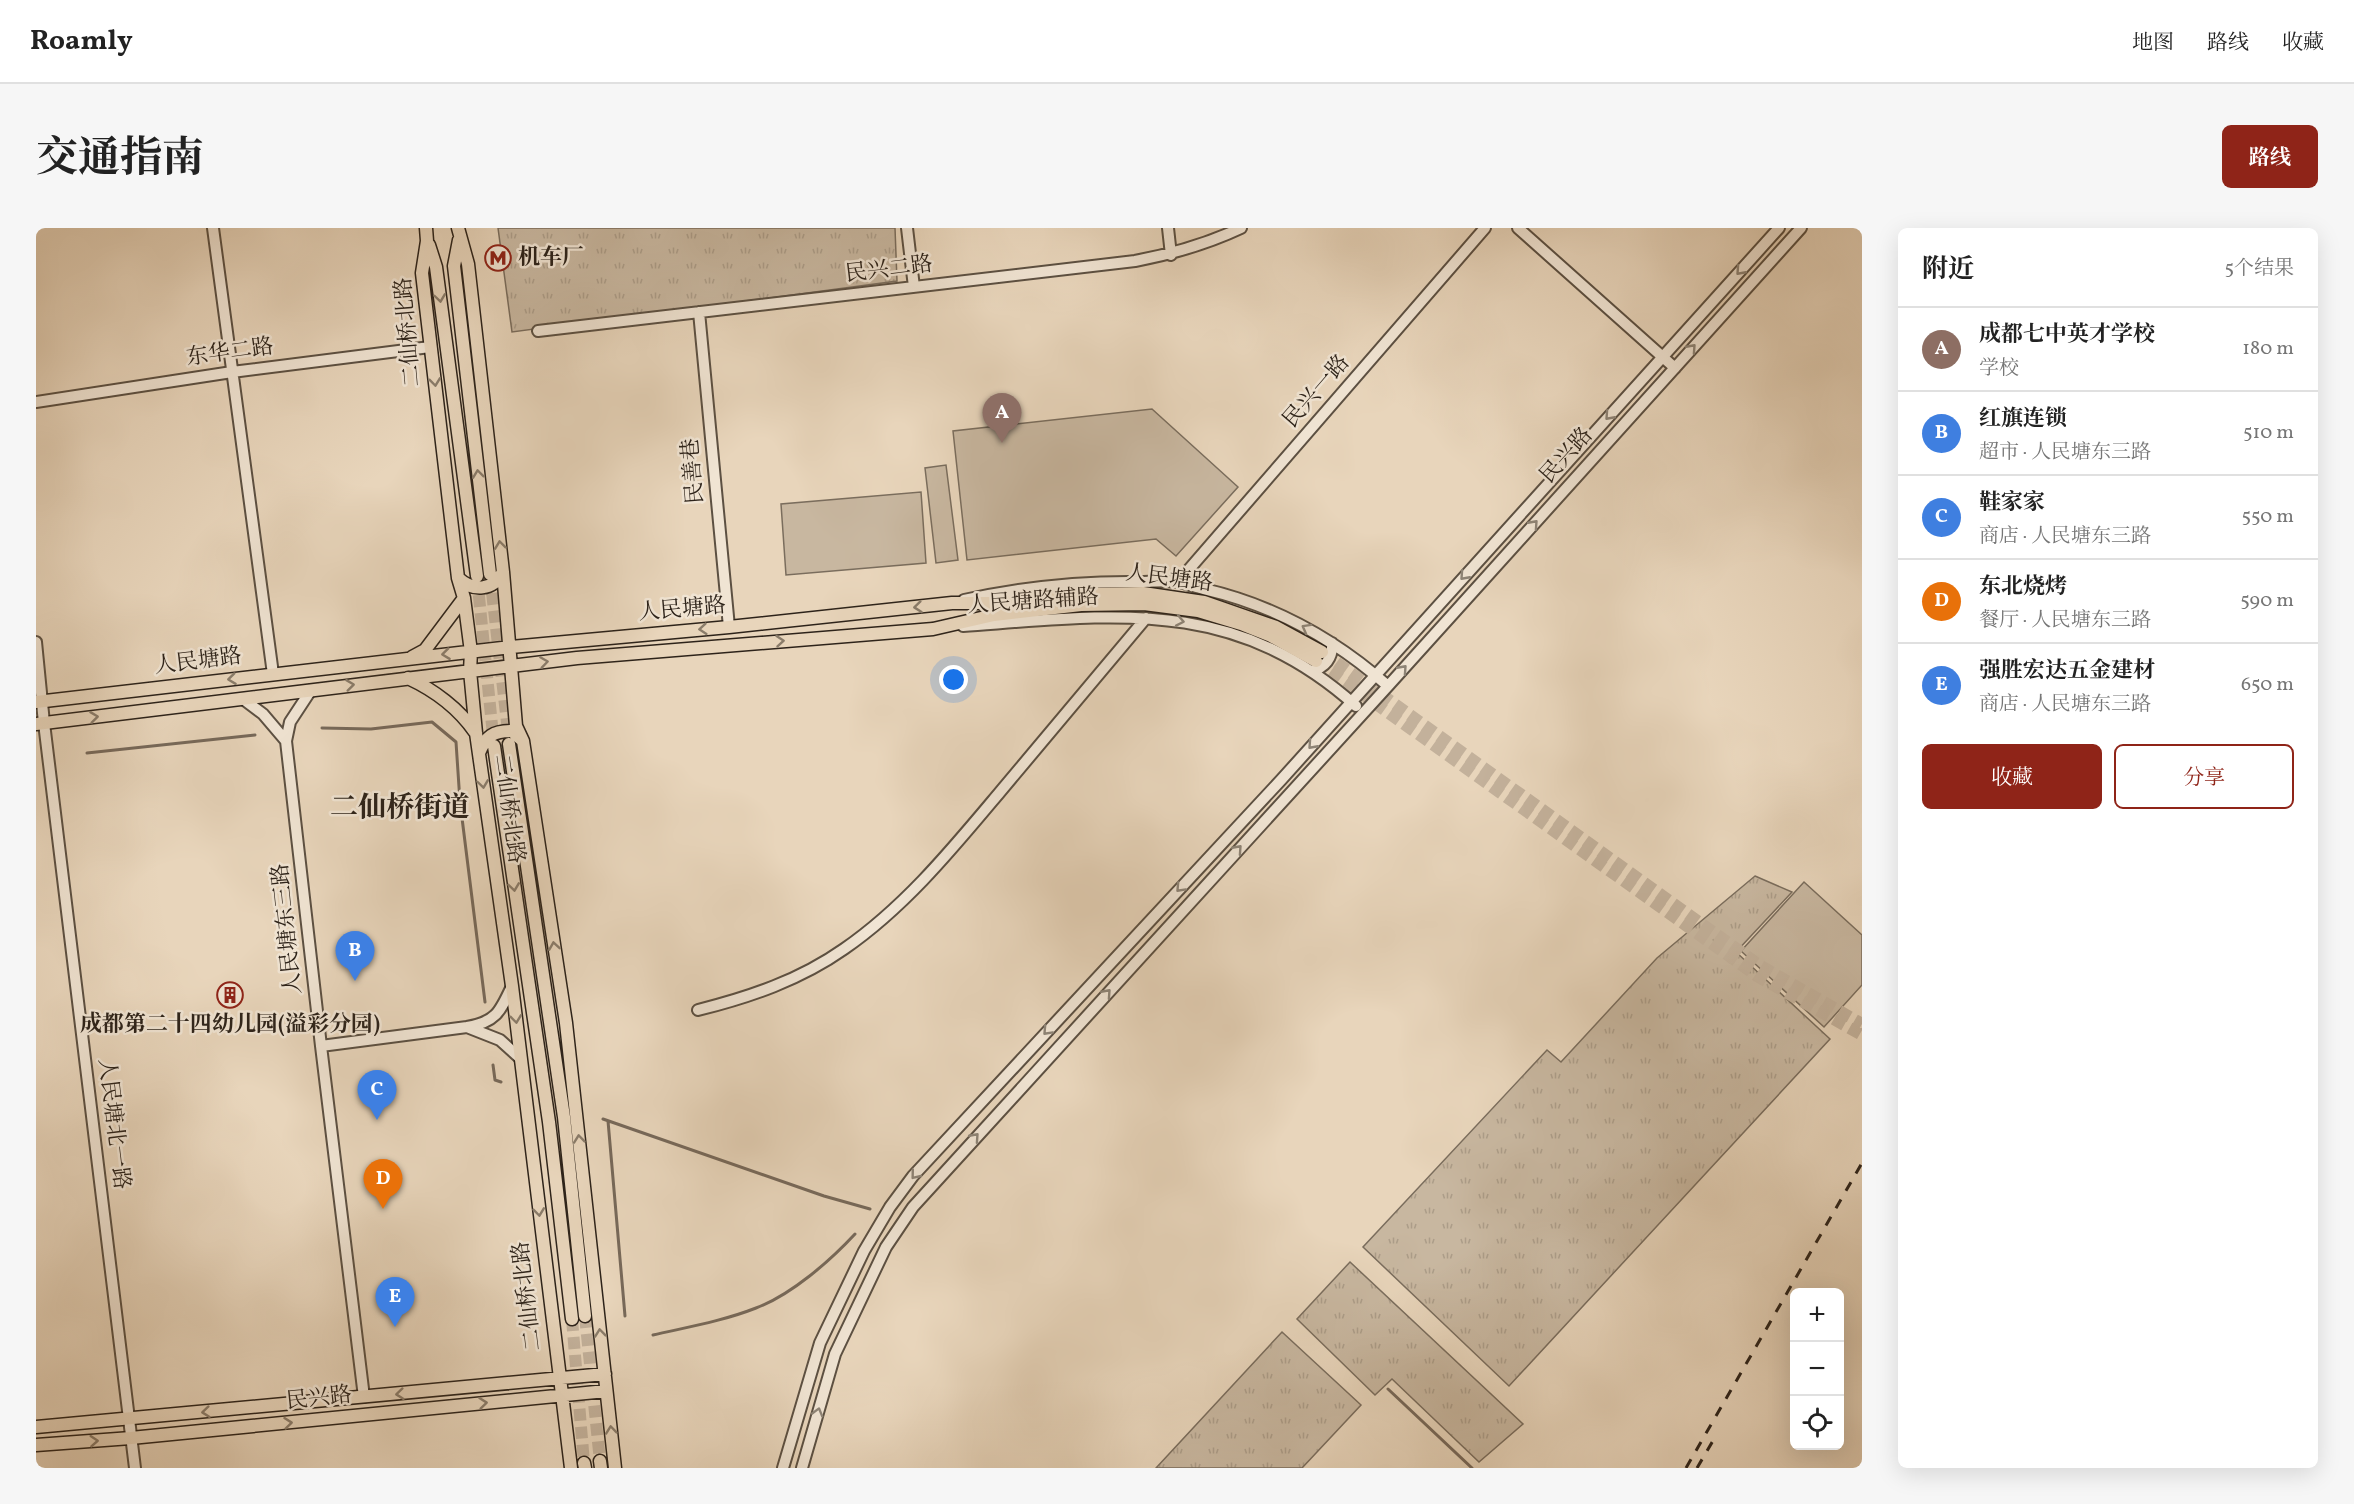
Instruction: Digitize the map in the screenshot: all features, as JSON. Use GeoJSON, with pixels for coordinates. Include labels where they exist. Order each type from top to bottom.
{"type":"FeatureCollection","features":[{"type":"Feature","properties":{"kind":"main road"},"geometry":{"type":"LineString","coordinates":[[459,233],[468,264],[511,646],[516,726],[523,741],[566,1023],[615,1468]]}},
{"type":"Feature","properties":{"kind":"main road"},"geometry":{"type":"LineString","coordinates":[[459,233],[454,266],[490,574]]}},
{"type":"Feature","properties":{"kind":"main road"},"geometry":{"type":"LineString","coordinates":[[427,234],[436,267],[477,576]]}},
{"type":"Feature","properties":{"kind":"main road","name":"二仙桥北路"},"geometry":{"type":"LineString","coordinates":[[427,234],[423,273],[430,347],[458,578],[464,598],[471,651],[470,671],[476,733],[512,986],[571,1468]]}},
{"type":"Feature","properties":{"kind":"main road"},"geometry":{"type":"LineString","coordinates":[[458,578],[469,586],[488,587],[496,583],[503,572]]}},
{"type":"Feature","properties":{"kind":"main road","name":"人民塘路"},"geometry":{"type":"LineString","coordinates":[[39,702],[511,646],[729,627],[952,603],[1000,603],[1087,594],[1143,593],[1204,602],[1242,614],[1292,635],[1320,657]]}},
{"type":"Feature","properties":{"kind":"main road"},"geometry":{"type":"LineString","coordinates":[[408,659],[425,650],[464,598]]}},
{"type":"Feature","properties":{"kind":"main road","name":"人民塘路"},"geometry":{"type":"LineString","coordinates":[[40,724],[512,667],[577,657],[933,628],[994,615],[1081,605],[1144,604],[1198,611],[1241,624],[1320,657]]}},
{"type":"Feature","properties":{"kind":"main road"},"geometry":{"type":"LineString","coordinates":[[407,678],[429,688],[467,720],[476,733]]}},
{"type":"Feature","properties":{"kind":"main road"},"geometry":{"type":"LineString","coordinates":[[479,753],[484,740],[491,734],[512,732],[523,741]]}},
{"type":"Feature","properties":{"kind":"main road"},"geometry":{"type":"LineString","coordinates":[[509,744],[564,1117],[585,1316]]}},
{"type":"Feature","properties":{"kind":"main road"},"geometry":{"type":"LineString","coordinates":[[494,746],[549,1122],[572,1319]]}},
{"type":"Feature","properties":{"kind":"main road","name":"民兴路"},"geometry":{"type":"LineString","coordinates":[[36,1427],[605,1374]]}},
{"type":"Feature","properties":{"kind":"main road","name":"民兴路"},"geometry":{"type":"LineString","coordinates":[[36,1445],[131,1438],[606,1391]]}},
{"type":"Feature","properties":{"kind":"street"},"geometry":{"type":"LineString","coordinates":[[213,228],[273,674]]}},
{"type":"Feature","properties":{"kind":"street"},"geometry":{"type":"LineString","coordinates":[[907,228],[914,286]]}},
{"type":"Feature","properties":{"kind":"street"},"geometry":{"type":"LineString","coordinates":[[1168,228],[1171,255]]}},
{"type":"Feature","properties":{"kind":"street","name":"民兴二路"},"geometry":{"type":"LineString","coordinates":[[538,331],[1171,255],[1240,228]]}},
{"type":"Feature","properties":{"kind":"street","name":"民兴一路"},"geometry":{"type":"LineString","coordinates":[[1178,582],[1485,228]]}},
{"type":"Feature","properties":{"kind":"street"},"geometry":{"type":"LineString","coordinates":[[1518,228],[1675,368]]}},
{"type":"Feature","properties":{"kind":"street","name":"民兴路"},"geometry":{"type":"LineString","coordinates":[[783,1468],[820,1343],[864,1251],[907,1184],[1351,702],[1779,228]]}},
{"type":"Feature","properties":{"kind":"street","name":"民兴路"},"geometry":{"type":"LineString","coordinates":[[802,1468],[835,1354],[885,1247],[913,1207],[1388,686],[1800,228]]}},
{"type":"Feature","properties":{"kind":"street","name":"民善巷"},"geometry":{"type":"LineString","coordinates":[[699,312],[729,627]]}},
{"type":"Feature","properties":{"kind":"street","name":"东华二路"},"geometry":{"type":"LineString","coordinates":[[36,402],[232,372],[430,347]]}},
{"type":"Feature","properties":{"kind":"street","name":"人民塘路辅路"},"geometry":{"type":"LineString","coordinates":[[952,603],[999,592],[1091,581],[1178,582],[1223,594],[1282,615],[1320,657],[1351,702],[1363,712]]}},
{"type":"Feature","properties":{"kind":"street","name":"人民塘路辅路"},"geometry":{"type":"LineString","coordinates":[[933,628],[1098,616],[1175,620],[1233,633],[1268,647],[1320,657],[1375,675],[1388,686]]}},
{"type":"Feature","properties":{"kind":"street"},"geometry":{"type":"LineString","coordinates":[[698,1010],[747,998],[797,977],[843,950],[887,917],[907,898],[976,820],[1146,618]]}},
{"type":"Feature","properties":{"kind":"street","name":"人民塘北一路"},"geometry":{"type":"LineString","coordinates":[[36,642],[40,724],[135,1468]]}},
{"type":"Feature","properties":{"kind":"street","name":"人民塘东三路"},"geometry":{"type":"LineString","coordinates":[[311,690],[290,722],[286,741],[364,1397]]}},
{"type":"Feature","properties":{"kind":"street"},"geometry":{"type":"LineString","coordinates":[[243,699],[263,714],[286,741]]}},
{"type":"Feature","properties":{"kind":"street"},"geometry":{"type":"LineString","coordinates":[[321,1046],[467,1027],[492,1020],[501,1010],[512,986]]}},
{"type":"Feature","properties":{"kind":"street"},"geometry":{"type":"LineString","coordinates":[[467,1027],[500,1040],[520,1059]]}},
{"type":"Feature","properties":{"kind":"green space"},"geometry":{"type":"Polygon","coordinates":[[[498,228],[895,228],[897,281],[512,332],[498,228]]]}},
{"type":"Feature","properties":{"kind":"green space"},"geometry":{"type":"Polygon","coordinates":[[[1152,409],[1238,487],[1176,556],[1156,539],[967,560],[953,431],[1152,409]]]}},
{"type":"Feature","properties":{"kind":"green space"},"geometry":{"type":"Polygon","coordinates":[[[946,465],[958,560],[936,563],[925,468],[946,465]]]}},
{"type":"Feature","properties":{"kind":"green space"},"geometry":{"type":"Polygon","coordinates":[[[921,492],[926,563],[786,575],[781,504],[921,492]]]}},
{"type":"Feature","properties":{"kind":"green space"},"geometry":{"type":"Polygon","coordinates":[[[1755,876],[1792,892],[1736,952],[1830,1039],[1509,1386],[1363,1247],[1547,1050],[1561,1062],[1657,958],[1755,876]]]}},
{"type":"Feature","properties":{"kind":"green space"},"geometry":{"type":"Polygon","coordinates":[[[1804,882],[1862,935],[1862,985],[1824,1027],[1741,951],[1804,882]]]}},
{"type":"Feature","properties":{"kind":"green space"},"geometry":{"type":"Polygon","coordinates":[[[1350,1262],[1523,1424],[1479,1462],[1392,1379],[1375,1395],[1297,1319],[1350,1262]]]}},
{"type":"Feature","properties":{"kind":"green space"},"geometry":{"type":"Polygon","coordinates":[[[1282,1332],[1361,1405],[1302,1468],[1156,1468],[1282,1332]]]}},
{"type":"Feature","properties":{"kind":"waterway"},"geometry":{"type":"LineString","coordinates":[[322,728],[371,729],[432,722],[456,742],[460,802],[485,1002]]}},
{"type":"Feature","properties":{"kind":"waterway"},"geometry":{"type":"LineString","coordinates":[[87,753],[255,735]]}},
{"type":"Feature","properties":{"kind":"waterway"},"geometry":{"type":"LineString","coordinates":[[493,1065],[495,1080],[501,1082]]}},
{"type":"Feature","properties":{"kind":"waterway"},"geometry":{"type":"LineString","coordinates":[[603,1119],[824,1196],[870,1209]]}},
{"type":"Feature","properties":{"kind":"waterway"},"geometry":{"type":"LineString","coordinates":[[608,1121],[625,1316]]}},
{"type":"Feature","properties":{"kind":"waterway"},"geometry":{"type":"LineString","coordinates":[[653,1335],[731,1317],[769,1302],[809,1276],[855,1234]]}},
{"type":"Feature","properties":{"kind":"waterway"},"geometry":{"type":"LineString","coordinates":[[1388,1389],[1472,1468]]}},
{"type":"Feature","properties":{"kind":"tunnel"},"geometry":{"type":"LineString","coordinates":[[490,575],[509,740]]}},
{"type":"Feature","properties":{"kind":"tunnel"},"geometry":{"type":"LineString","coordinates":[[477,577],[494,745]]}},
{"type":"Feature","properties":{"kind":"tunnel"},"geometry":{"type":"LineString","coordinates":[[1322,652],[1759,965],[1862,1024]]}},
{"type":"Feature","properties":{"kind":"tunnel"},"geometry":{"type":"LineString","coordinates":[[1316,661],[1757,976],[1862,1035]]}},
{"type":"Feature","properties":{"kind":"tunnel"},"geometry":{"type":"LineString","coordinates":[[585,1316],[600,1461]]}},
{"type":"Feature","properties":{"kind":"tunnel"},"geometry":{"type":"LineString","coordinates":[[572,1319],[584,1463]]}},
{"type":"Feature","properties":{"kind":"railway"},"geometry":{"type":"LineString","coordinates":[[1686,1468],[1862,1163]]}},
{"type":"Feature","properties":{"kind":"railway"},"geometry":{"type":"LineString","coordinates":[[1697,1468],[1714,1439]]}},
{"type":"Feature","properties":{"kind":"place","name":"机车厂"},"geometry":{"type":"Point","coordinates":[498,258]}},
{"type":"Feature","properties":{"kind":"place","name":"成都七中英才学校"},"geometry":{"type":"Point","coordinates":[1002,443]}},
{"type":"Feature","properties":{"kind":"place","name":"红旗连锁"},"geometry":{"type":"Point","coordinates":[355,981]}},
{"type":"Feature","properties":{"kind":"place","name":"成都第二十四幼儿园(溢彩分园)"},"geometry":{"type":"Point","coordinates":[230,995]}},
{"type":"Feature","properties":{"kind":"place","name":"鞋家家"},"geometry":{"type":"Point","coordinates":[377,1120]}},
{"type":"Feature","properties":{"kind":"place","name":"东北烧烤"},"geometry":{"type":"Point","coordinates":[383,1209]}},
{"type":"Feature","properties":{"kind":"place","name":"强胜宏达五金建材"},"geometry":{"type":"Point","coordinates":[395,1327]}},
{"type":"Feature","properties":{"kind":"district","name":"二仙桥街道"},"geometry":{"type":"Point","coordinates":[400,808]}}]}
